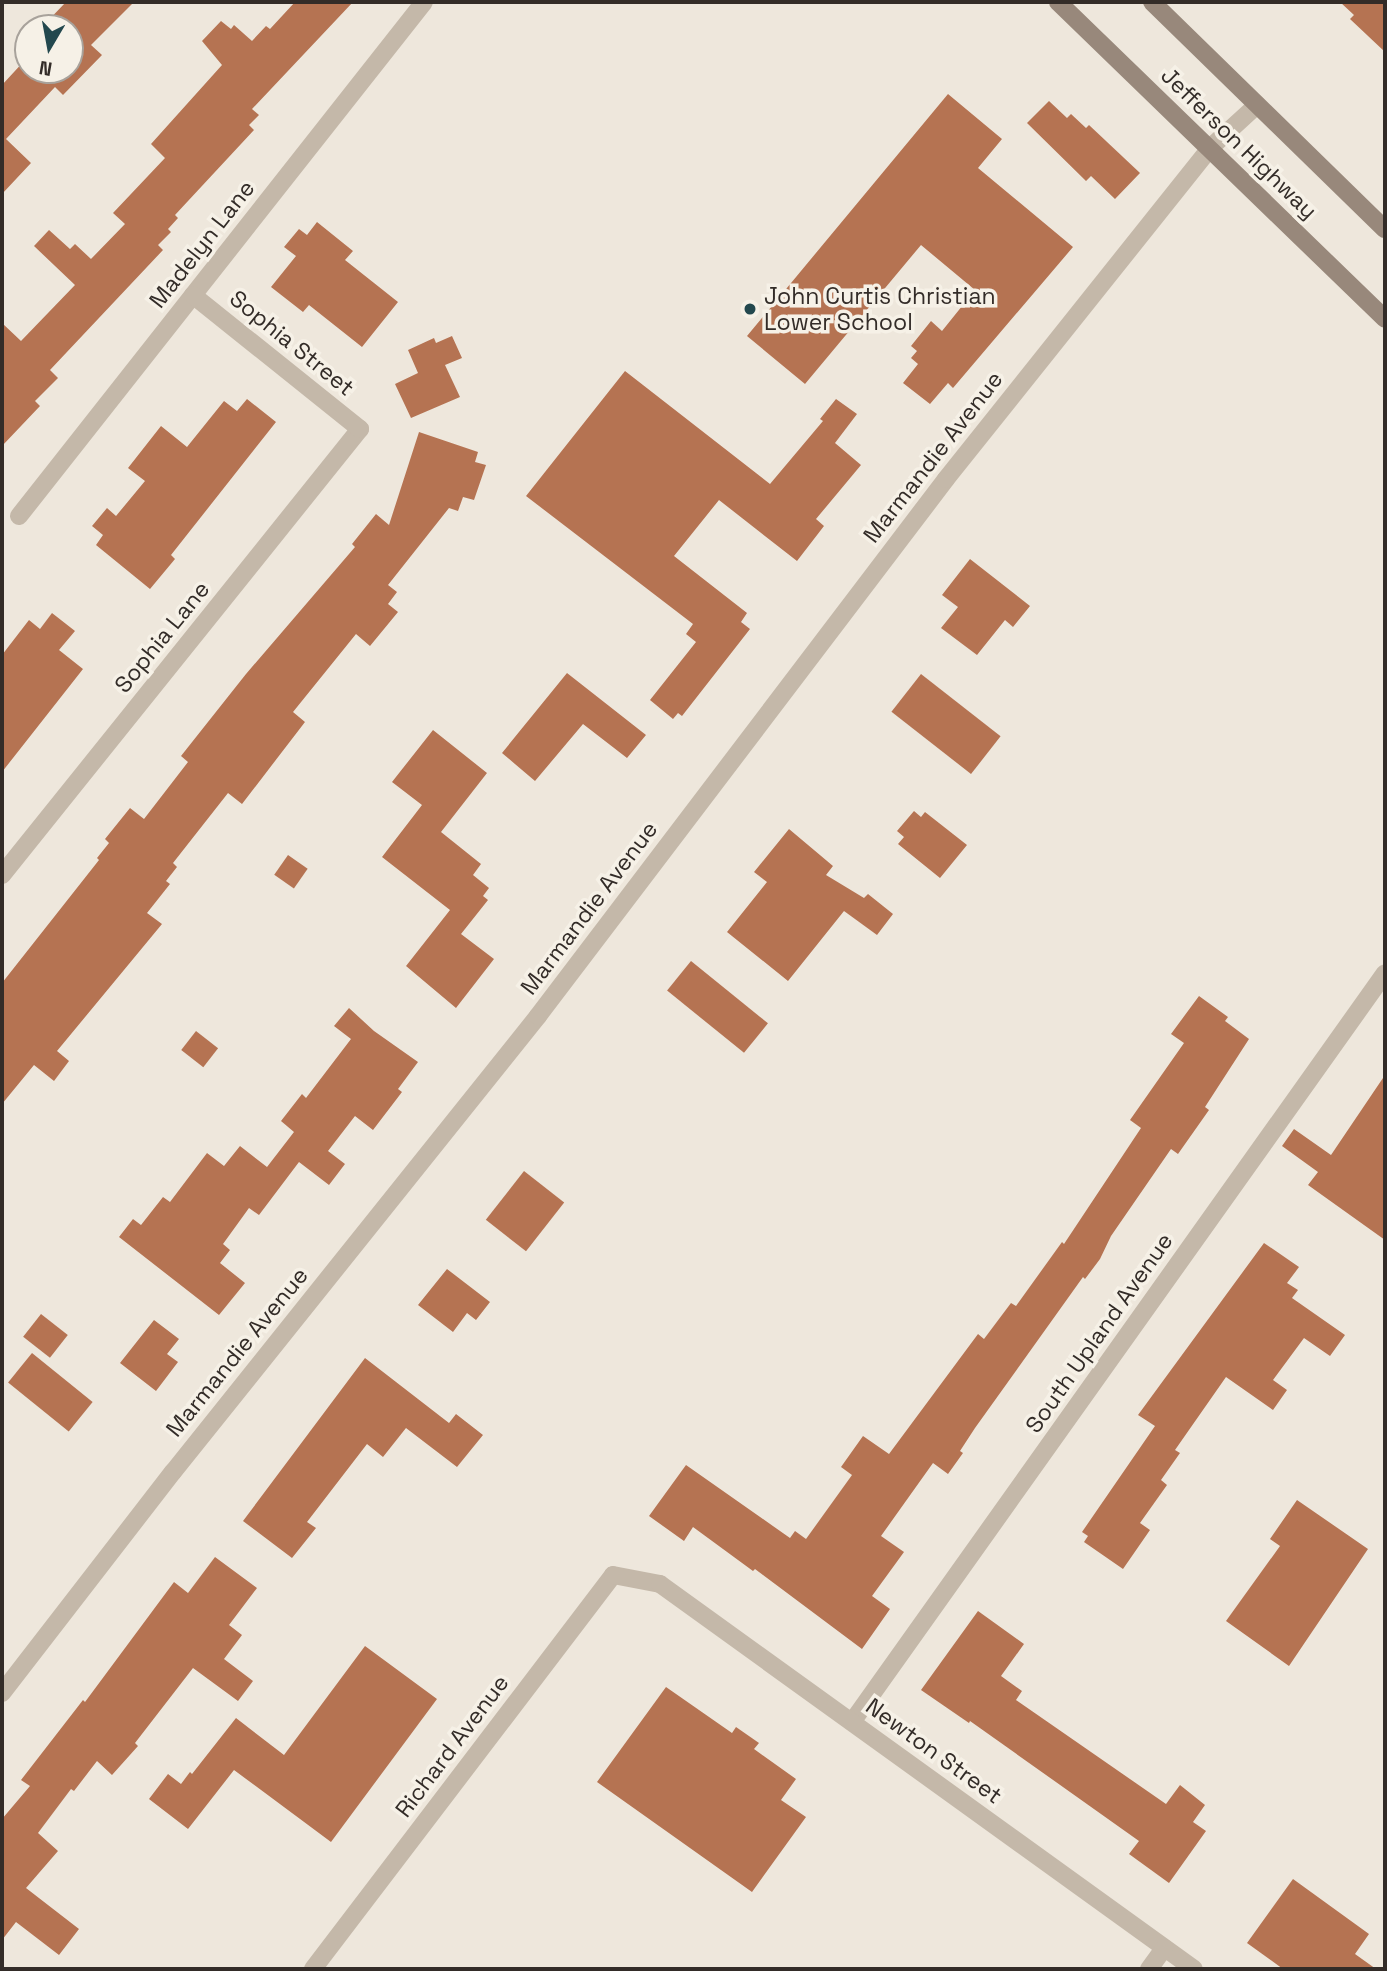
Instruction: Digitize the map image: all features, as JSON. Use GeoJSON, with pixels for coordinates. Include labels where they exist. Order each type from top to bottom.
{"type":"FeatureCollection","features":[{"type":"Feature","properties":{"kind":"main road","name":"Jefferson Highway"},"geometry":{"type":"LineString","coordinates":[[1058,2],[1385,319]]}},
{"type":"Feature","properties":{"kind":"main road","name":"Jefferson Highway"},"geometry":{"type":"LineString","coordinates":[[1152,2],[1385,229]]}},
{"type":"Feature","properties":{"kind":"street","name":"Madelyn Lane"},"geometry":{"type":"LineString","coordinates":[[19,516],[424,2]]}},
{"type":"Feature","properties":{"kind":"street","name":"Marmandie Avenue"},"geometry":{"type":"LineString","coordinates":[[2,1692],[181,1461],[538,1016],[946,479],[1210,148],[1257,105]]}},
{"type":"Feature","properties":{"kind":"street","name":"Sophia Street"},"geometry":{"type":"LineString","coordinates":[[193,295],[360,429]]}},
{"type":"Feature","properties":{"kind":"street","name":"Sophia Lane"},"geometry":{"type":"LineString","coordinates":[[2,875],[360,429]]}},
{"type":"Feature","properties":{"kind":"street","name":"South Upland Avenue"},"geometry":{"type":"LineString","coordinates":[[852,1722],[1385,972]]}},
{"type":"Feature","properties":{"kind":"street","name":"Richard Avenue"},"geometry":{"type":"LineString","coordinates":[[313,1969],[613,1575],[641,1581]]}},
{"type":"Feature","properties":{"kind":"street","name":"Newton Street"},"geometry":{"type":"LineString","coordinates":[[641,1581],[660,1584],[1194,1969]]}},
{"type":"Feature","properties":{"kind":"street"},"geometry":{"type":"LineString","coordinates":[[1149,1969],[1164,1948]]}},
{"type":"Feature","properties":{"kind":"building"},"geometry":{"type":"Polygon","coordinates":[[[66,2],[134,2],[91,45],[102,55],[84,73],[84,14],[54,14],[66,2]]]}},
{"type":"Feature","properties":{"kind":"building"},"geometry":{"type":"Polygon","coordinates":[[[295,2],[353,2],[252,109],[259,115],[249,125],[254,130],[175,215],[178,218],[168,229],[171,232],[158,245],[163,250],[50,370],[58,378],[35,401],[40,406],[2,446],[2,323],[21,341],[75,285],[34,246],[49,230],[70,249],[75,244],[91,259],[125,224],[113,213],[165,158],[151,144],[222,65],[202,41],[221,21],[231,29],[234,25],[252,41],[266,26],[270,29],[295,2]]]}},
{"type":"Feature","properties":{"kind":"building"},"geometry":{"type":"Polygon","coordinates":[[[1340,2],[1385,2],[1385,52],[1350,19],[1354,15],[1340,2]]]}},
{"type":"Feature","properties":{"kind":"building"},"geometry":{"type":"Polygon","coordinates":[[[14,72],[14,84],[74,84],[63,95],[55,87],[6,139],[31,163],[2,194],[2,85],[14,72]]]}},
{"type":"Feature","properties":{"kind":"building"},"geometry":{"type":"Polygon","coordinates":[[[948,94],[1002,139],[978,168],[1073,247],[953,388],[948,383],[930,404],[903,383],[918,364],[911,358],[917,351],[911,346],[931,321],[942,331],[975,290],[921,245],[805,384],[747,336],[948,94]]]}},
{"type":"Feature","properties":{"kind":"building"},"geometry":{"type":"Polygon","coordinates":[[[1049,101],[1067,118],[1071,114],[1086,128],[1089,125],[1140,173],[1115,199],[1091,176],[1086,181],[1027,123],[1049,101]]]}},
{"type":"Feature","properties":{"kind":"building"},"geometry":{"type":"Polygon","coordinates":[[[317,222],[353,251],[345,260],[398,302],[362,347],[309,305],[303,312],[271,287],[296,256],[284,247],[299,229],[307,235],[317,222]]]}},
{"type":"Feature","properties":{"kind":"building"},"geometry":{"type":"Polygon","coordinates":[[[452,336],[462,358],[445,365],[460,397],[411,418],[395,384],[418,373],[408,350],[434,338],[436,343],[452,336]]]}},
{"type":"Feature","properties":{"kind":"building"},"geometry":{"type":"Polygon","coordinates":[[[625,371],[770,484],[823,421],[820,419],[836,399],[857,414],[835,443],[861,465],[816,519],[824,526],[797,561],[719,500],[674,556],[747,613],[741,622],[750,629],[682,716],[678,713],[673,719],[650,700],[696,642],[686,634],[693,624],[526,496],[625,371]]]}},
{"type":"Feature","properties":{"kind":"building"},"geometry":{"type":"Polygon","coordinates":[[[247,399],[276,422],[171,555],[175,559],[150,589],[96,545],[103,535],[92,526],[107,508],[116,516],[145,481],[128,468],[161,426],[187,447],[224,401],[237,411],[247,399]]]}},
{"type":"Feature","properties":{"kind":"building"},"geometry":{"type":"Polygon","coordinates":[[[419,432],[478,452],[475,462],[486,465],[474,500],[463,497],[458,511],[449,508],[388,585],[397,592],[388,604],[398,612],[370,646],[356,634],[293,712],[305,722],[242,804],[228,793],[173,863],[177,867],[166,881],[170,884],[147,913],[162,924],[57,1051],[69,1061],[54,1081],[34,1065],[2,1104],[2,983],[99,860],[97,858],[109,843],[105,839],[130,808],[144,819],[188,762],[181,756],[246,674],[355,547],[352,544],[376,514],[389,525],[419,432]]]}},
{"type":"Feature","properties":{"kind":"building"},"geometry":{"type":"Polygon","coordinates":[[[970,559],[1030,606],[1013,627],[1005,620],[977,655],[941,628],[958,607],[942,595],[970,559]]]}},
{"type":"Feature","properties":{"kind":"building"},"geometry":{"type":"Polygon","coordinates":[[[52,613],[75,631],[59,650],[83,669],[2,772],[2,655],[29,620],[40,629],[52,613]]]}},
{"type":"Feature","properties":{"kind":"building"},"geometry":{"type":"Polygon","coordinates":[[[567,673],[646,735],[627,758],[583,724],[535,781],[502,753],[567,673]]]}},
{"type":"Feature","properties":{"kind":"building"},"geometry":{"type":"Polygon","coordinates":[[[921,674],[1001,736],[971,774],[891,712],[921,674]]]}},
{"type":"Feature","properties":{"kind":"building"},"geometry":{"type":"Polygon","coordinates":[[[433,730],[487,773],[441,832],[481,864],[473,875],[489,888],[483,896],[488,900],[461,934],[494,959],[456,1008],[406,966],[450,910],[382,857],[422,805],[392,782],[433,730]]]}},
{"type":"Feature","properties":{"kind":"building"},"geometry":{"type":"Polygon","coordinates":[[[914,811],[921,817],[925,812],[967,845],[940,878],[898,844],[904,837],[897,831],[914,811]]]}},
{"type":"Feature","properties":{"kind":"building"},"geometry":{"type":"Polygon","coordinates":[[[789,829],[833,866],[826,875],[864,898],[868,894],[893,914],[877,935],[844,911],[788,981],[727,932],[767,882],[754,872],[789,829]]]}},
{"type":"Feature","properties":{"kind":"building"},"geometry":{"type":"Polygon","coordinates":[[[288,855],[308,869],[294,888],[274,875],[288,855]]]}},
{"type":"Feature","properties":{"kind":"building"},"geometry":{"type":"Polygon","coordinates":[[[691,961],[768,1023],[744,1053],[667,991],[691,961]]]}},
{"type":"Feature","properties":{"kind":"building"},"geometry":{"type":"Polygon","coordinates":[[[1199,996],[1228,1017],[1225,1021],[1249,1039],[1205,1107],[1209,1110],[1178,1154],[1171,1149],[1111,1236],[1100,1259],[1085,1279],[1083,1277],[975,1428],[960,1451],[963,1453],[948,1474],[933,1463],[881,1536],[904,1552],[872,1596],[890,1609],[862,1649],[755,1569],[753,1571],[693,1527],[684,1541],[649,1516],[686,1465],[790,1538],[795,1531],[806,1539],[852,1475],[841,1467],[863,1436],[889,1454],[978,1334],[984,1339],[1011,1303],[1016,1306],[1062,1242],[1064,1244],[1141,1128],[1130,1120],[1184,1043],[1171,1034],[1199,996]]]}},
{"type":"Feature","properties":{"kind":"building"},"geometry":{"type":"Polygon","coordinates":[[[349,1008],[374,1031],[418,1062],[398,1089],[402,1092],[373,1130],[355,1116],[328,1151],[345,1164],[329,1185],[299,1162],[259,1215],[249,1208],[223,1244],[230,1250],[220,1263],[245,1283],[219,1315],[119,1237],[133,1219],[141,1225],[163,1197],[170,1202],[207,1153],[224,1166],[240,1146],[267,1167],[294,1132],[281,1121],[302,1094],[306,1098],[351,1039],[334,1026],[349,1008]]]}},
{"type":"Feature","properties":{"kind":"building"},"geometry":{"type":"Polygon","coordinates":[[[196,1031],[218,1048],[203,1067],[181,1050],[196,1031]]]}},
{"type":"Feature","properties":{"kind":"building"},"geometry":{"type":"Polygon","coordinates":[[[1385,1075],[1385,1240],[1308,1185],[1318,1172],[1282,1146],[1294,1129],[1331,1155],[1385,1075]]]}},
{"type":"Feature","properties":{"kind":"building"},"geometry":{"type":"Polygon","coordinates":[[[524,1171],[564,1202],[526,1251],[486,1220],[524,1171]]]}},
{"type":"Feature","properties":{"kind":"building"},"geometry":{"type":"Polygon","coordinates":[[[1264,1243],[1299,1267],[1287,1283],[1298,1290],[1292,1298],[1345,1335],[1330,1356],[1304,1338],[1273,1380],[1287,1390],[1273,1410],[1226,1377],[1175,1450],[1180,1453],[1161,1480],[1167,1485],[1140,1523],[1150,1530],[1123,1569],[1084,1542],[1088,1536],[1082,1532],[1155,1426],[1138,1415],[1264,1243]]]}},
{"type":"Feature","properties":{"kind":"building"},"geometry":{"type":"Polygon","coordinates":[[[447,1269],[490,1302],[476,1320],[467,1313],[453,1332],[418,1305],[447,1269]]]}},
{"type":"Feature","properties":{"kind":"building"},"geometry":{"type":"Polygon","coordinates":[[[41,1314],[68,1335],[50,1358],[23,1337],[41,1314]]]}},
{"type":"Feature","properties":{"kind":"building"},"geometry":{"type":"Polygon","coordinates":[[[154,1320],[179,1339],[167,1354],[178,1362],[156,1391],[120,1363],[154,1320]]]}},
{"type":"Feature","properties":{"kind":"building"},"geometry":{"type":"Polygon","coordinates":[[[32,1353],[93,1402],[69,1432],[8,1383],[32,1353]]]}},
{"type":"Feature","properties":{"kind":"building"},"geometry":{"type":"Polygon","coordinates":[[[365,1358],[449,1423],[456,1414],[483,1435],[457,1467],[406,1428],[383,1457],[367,1444],[307,1522],[316,1528],[292,1558],[243,1521],[365,1358]]]}},
{"type":"Feature","properties":{"kind":"building"},"geometry":{"type":"Polygon","coordinates":[[[1297,1500],[1368,1549],[1289,1666],[1226,1621],[1280,1546],[1270,1539],[1297,1500]]]}},
{"type":"Feature","properties":{"kind":"building"},"geometry":{"type":"Polygon","coordinates":[[[215,1557],[257,1588],[229,1625],[242,1635],[224,1659],[253,1681],[238,1701],[193,1668],[135,1743],[138,1746],[112,1775],[97,1761],[74,1791],[71,1789],[38,1833],[58,1851],[26,1888],[79,1929],[59,1955],[16,1922],[2,1940],[2,1819],[30,1786],[21,1780],[83,1700],[85,1702],[174,1582],[188,1593],[215,1557]]]}},
{"type":"Feature","properties":{"kind":"building"},"geometry":{"type":"Polygon","coordinates":[[[978,1611],[1024,1644],[1001,1676],[1022,1691],[1016,1700],[1166,1804],[1180,1785],[1205,1805],[1193,1822],[1206,1831],[1169,1883],[1129,1854],[1139,1841],[970,1721],[969,1723],[921,1690],[978,1611]]]}},
{"type":"Feature","properties":{"kind":"building"},"geometry":{"type":"Polygon","coordinates":[[[365,1646],[437,1699],[331,1842],[234,1770],[188,1829],[149,1799],[168,1774],[181,1784],[190,1772],[192,1774],[236,1718],[284,1755],[365,1646]]]}},
{"type":"Feature","properties":{"kind":"building"},"geometry":{"type":"Polygon","coordinates":[[[666,1687],[732,1733],[736,1727],[759,1743],[754,1749],[796,1779],[781,1800],[806,1817],[752,1892],[597,1782],[666,1687]]]}},
{"type":"Feature","properties":{"kind":"building"},"geometry":{"type":"Polygon","coordinates":[[[1293,1879],[1369,1934],[1355,1954],[1376,1969],[1283,1969],[1247,1943],[1293,1879]]]}},
{"type":"Feature","properties":{"kind":"place","name":"John Curtis Christian Lower School"},"geometry":{"type":"Point","coordinates":[750,309]}}]}
